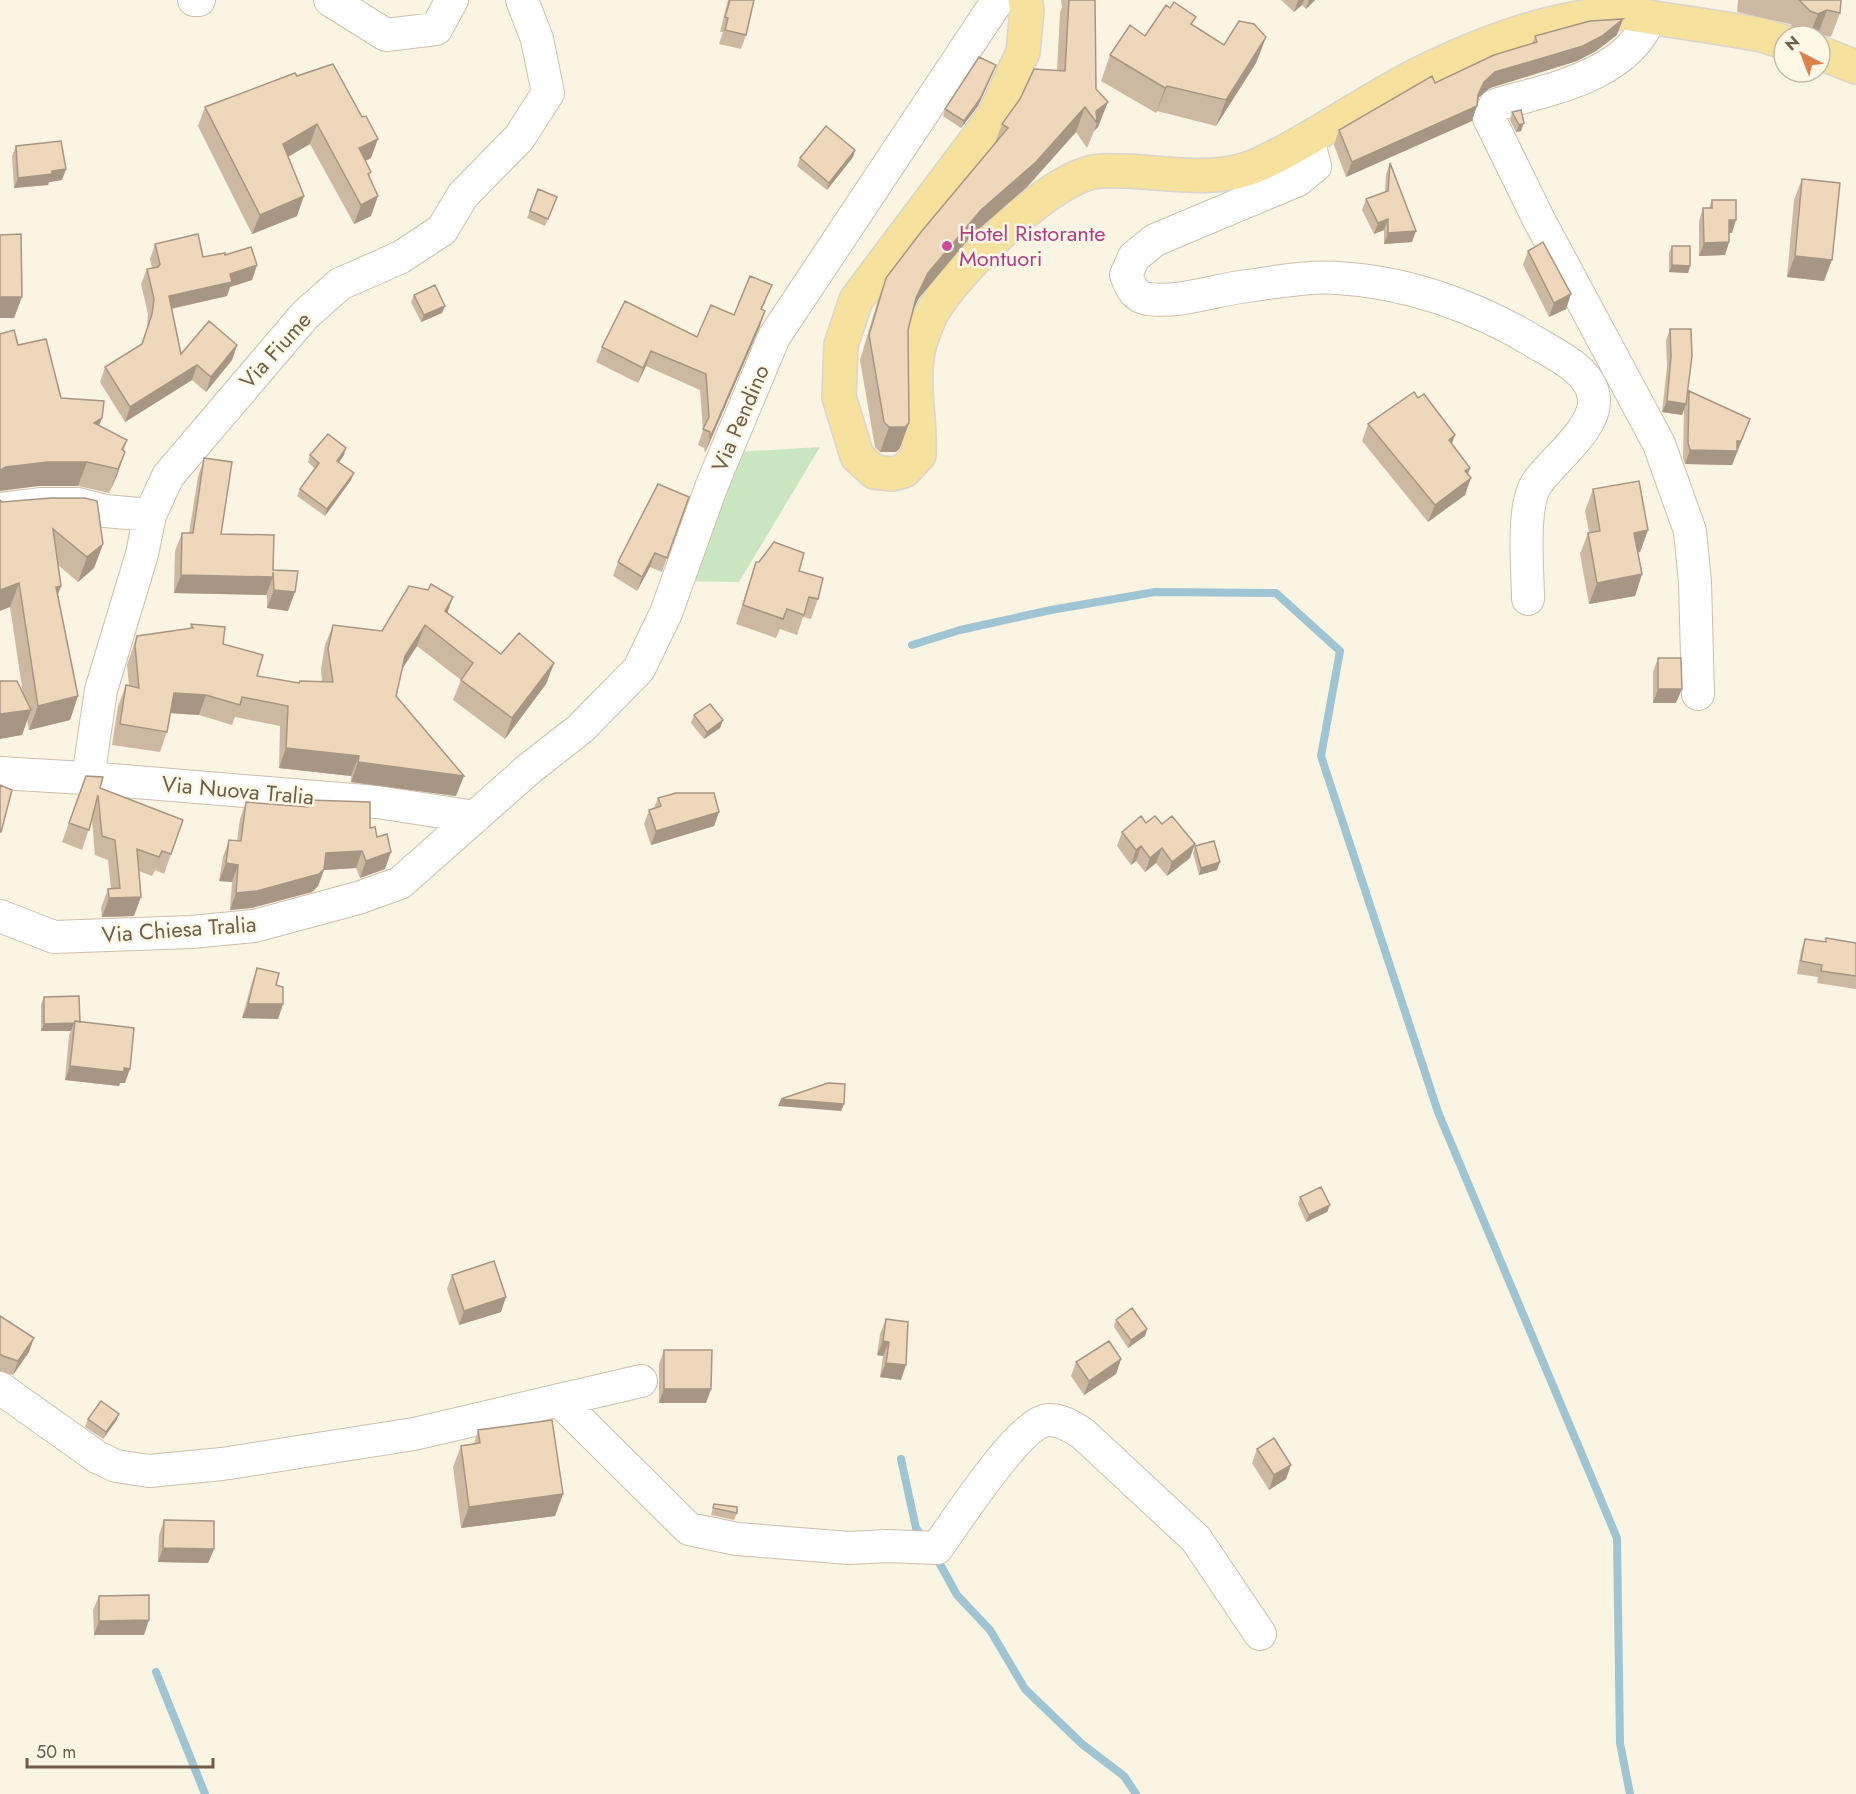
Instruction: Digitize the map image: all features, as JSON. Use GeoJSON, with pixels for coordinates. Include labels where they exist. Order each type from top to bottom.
{"type":"FeatureCollection","features":[{"type":"Feature","properties":{"kind":"main road"},"geometry":{"type":"LineString","coordinates":[[1025,0],[1027,10],[1023,52],[994,116],[856,300],[841,345],[839,397],[857,456],[874,472],[892,474],[904,471],[919,455],[916,376],[920,345],[933,311],[955,280],[1014,222],[1044,198],[1072,180],[1099,171],[1219,176],[1258,165],[1308,139],[1418,74],[1504,37],[1551,22],[1621,13],[1772,38]]}},
{"type":"Feature","properties":{"kind":"main road"},"geometry":{"type":"LineString","coordinates":[[1832,58],[1856,67]]}},
{"type":"Feature","properties":{"kind":"street"},"geometry":{"type":"LineString","coordinates":[[194,0],[199,0]]}},
{"type":"Feature","properties":{"kind":"street"},"geometry":{"type":"LineString","coordinates":[[330,0],[386,35],[436,29],[452,0]]}},
{"type":"Feature","properties":{"kind":"street","name":"Via Fiume"},"geometry":{"type":"LineString","coordinates":[[88,778],[101,690],[142,554],[150,515],[168,476],[305,315],[340,284],[401,257],[442,230],[463,195],[519,138],[548,93],[537,39],[522,0]]}},
{"type":"Feature","properties":{"kind":"street","name":"Via Pendino"},"geometry":{"type":"LineString","coordinates":[[475,817],[530,768],[580,729],[639,669],[666,613],[712,485],[774,337],[998,0]]}},
{"type":"Feature","properties":{"kind":"street"},"geometry":{"type":"LineString","coordinates":[[1650,17],[1644,33],[1608,64],[1588,76],[1495,105],[1489,118],[1539,220],[1659,444],[1690,531],[1696,592],[1698,694]]}},
{"type":"Feature","properties":{"kind":"street"},"geometry":{"type":"LineString","coordinates":[[1308,139],[1315,166],[1298,180],[1155,240],[1134,257],[1125,275],[1132,291],[1146,299],[1172,299],[1247,286],[1336,277],[1406,287],[1472,310],[1519,331],[1579,371],[1592,385],[1595,401],[1588,424],[1536,484],[1529,508],[1527,599]]}},
{"type":"Feature","properties":{"kind":"street"},"geometry":{"type":"LineString","coordinates":[[0,509],[40,504],[78,504],[105,511],[150,515]]}},
{"type":"Feature","properties":{"kind":"street","name":"Via Nuova Tralia"},"geometry":{"type":"LineString","coordinates":[[0,773],[377,802],[475,817]]}},
{"type":"Feature","properties":{"kind":"street","name":"Via Chiesa Tralia"},"geometry":{"type":"LineString","coordinates":[[0,916],[54,937],[191,932],[254,926],[358,898],[400,883],[475,817]]}},
{"type":"Feature","properties":{"kind":"street"},"geometry":{"type":"LineString","coordinates":[[0,1388],[97,1457],[116,1466],[149,1471],[222,1464],[414,1434],[641,1381]]}},
{"type":"Feature","properties":{"kind":"street"},"geometry":{"type":"LineString","coordinates":[[559,1400],[689,1529],[737,1539],[849,1548],[887,1546],[937,1548],[1019,1437],[1046,1420],[1062,1421],[1082,1433],[1196,1539],[1260,1634]]}},
{"type":"Feature","properties":{"kind":"green space"},"geometry":{"type":"Polygon","coordinates":[[[820,447],[739,582],[667,581],[718,453],[820,447]]]}},
{"type":"Feature","properties":{"kind":"building"},"geometry":{"type":"Polygon","coordinates":[[[730,0],[754,0],[746,35],[725,30],[728,18],[725,17],[730,0]]]}},
{"type":"Feature","properties":{"kind":"building","name":"Hotel Ristorante Montuori"},"geometry":{"type":"Polygon","coordinates":[[[1069,0],[1095,0],[1096,89],[1108,102],[1096,111],[1097,123],[1085,107],[1036,162],[981,210],[928,273],[916,298],[908,330],[909,423],[905,427],[889,427],[884,422],[869,335],[886,278],[921,232],[1008,128],[1002,124],[1020,99],[1034,69],[1065,71],[1069,0]]]}},
{"type":"Feature","properties":{"kind":"building"},"geometry":{"type":"Polygon","coordinates":[[[1799,0],[1841,0],[1840,13],[1827,10],[1818,14],[1810,11],[1799,0]]]}},
{"type":"Feature","properties":{"kind":"building"},"geometry":{"type":"Polygon","coordinates":[[[1174,2],[1196,17],[1191,24],[1224,45],[1239,21],[1254,24],[1266,37],[1226,100],[1167,86],[1165,88],[1110,55],[1130,25],[1145,36],[1166,5],[1170,8],[1174,2]]]}},
{"type":"Feature","properties":{"kind":"building"},"geometry":{"type":"Polygon","coordinates":[[[1623,19],[1602,36],[1583,46],[1495,72],[1484,82],[1478,95],[1477,106],[1352,162],[1339,130],[1432,76],[1435,83],[1494,55],[1537,42],[1535,36],[1590,21],[1623,19]]]}},
{"type":"Feature","properties":{"kind":"building"},"geometry":{"type":"Polygon","coordinates":[[[979,57],[996,65],[980,99],[964,121],[945,109],[979,57]]]}},
{"type":"Feature","properties":{"kind":"building"},"geometry":{"type":"Polygon","coordinates":[[[333,64],[362,117],[366,116],[378,139],[359,148],[371,172],[368,174],[378,196],[361,205],[317,124],[283,144],[304,196],[260,215],[205,107],[295,73],[297,76],[333,64]]]}},
{"type":"Feature","properties":{"kind":"building"},"geometry":{"type":"Polygon","coordinates":[[[1521,110],[1524,123],[1519,125],[1512,112],[1521,110]]]}},
{"type":"Feature","properties":{"kind":"building"},"geometry":{"type":"Polygon","coordinates":[[[826,126],[855,150],[829,183],[800,158],[826,126]]]}},
{"type":"Feature","properties":{"kind":"building"},"geometry":{"type":"Polygon","coordinates":[[[61,141],[66,169],[52,171],[52,174],[18,178],[16,146],[61,141]]]}},
{"type":"Feature","properties":{"kind":"building"},"geometry":{"type":"Polygon","coordinates":[[[1390,163],[1416,231],[1388,233],[1388,219],[1378,223],[1366,199],[1388,191],[1390,163]]]}},
{"type":"Feature","properties":{"kind":"building"},"geometry":{"type":"Polygon","coordinates":[[[1802,179],[1840,183],[1832,260],[1795,256],[1802,179]]]}},
{"type":"Feature","properties":{"kind":"building"},"geometry":{"type":"Polygon","coordinates":[[[538,189],[557,197],[548,219],[530,211],[538,189]]]}},
{"type":"Feature","properties":{"kind":"building"},"geometry":{"type":"Polygon","coordinates":[[[1712,200],[1736,200],[1736,220],[1729,220],[1729,242],[1704,243],[1703,208],[1712,208],[1712,200]]]}},
{"type":"Feature","properties":{"kind":"building"},"geometry":{"type":"Polygon","coordinates":[[[21,234],[22,297],[0,297],[0,235],[21,234]]]}},
{"type":"Feature","properties":{"kind":"building"},"geometry":{"type":"Polygon","coordinates":[[[198,234],[203,257],[225,253],[225,255],[251,247],[257,265],[230,274],[232,282],[169,296],[181,354],[209,321],[237,345],[211,377],[197,365],[130,407],[105,367],[142,344],[152,314],[154,299],[147,269],[158,267],[160,264],[155,244],[198,234]]]}},
{"type":"Feature","properties":{"kind":"building"},"geometry":{"type":"Polygon","coordinates":[[[1543,242],[1571,294],[1554,303],[1528,251],[1543,242]]]}},
{"type":"Feature","properties":{"kind":"building"},"geometry":{"type":"Polygon","coordinates":[[[1672,246],[1690,246],[1690,266],[1672,265],[1672,246]]]}},
{"type":"Feature","properties":{"kind":"building"},"geometry":{"type":"Polygon","coordinates":[[[750,276],[772,285],[761,309],[765,311],[710,438],[710,432],[703,429],[709,417],[706,374],[651,351],[643,368],[602,347],[625,301],[697,337],[711,305],[734,315],[750,276]]]}},
{"type":"Feature","properties":{"kind":"building"},"geometry":{"type":"Polygon","coordinates":[[[435,285],[445,306],[424,315],[414,295],[435,285]]]}},
{"type":"Feature","properties":{"kind":"building"},"geometry":{"type":"Polygon","coordinates":[[[1670,329],[1691,329],[1692,356],[1686,404],[1667,401],[1671,356],[1670,329]]]}},
{"type":"Feature","properties":{"kind":"building"},"geometry":{"type":"Polygon","coordinates":[[[14,330],[18,345],[46,339],[61,398],[104,401],[102,418],[94,423],[127,440],[122,449],[125,452],[118,469],[87,462],[48,462],[6,467],[0,470],[0,334],[14,330]]]}},
{"type":"Feature","properties":{"kind":"building"},"geometry":{"type":"Polygon","coordinates":[[[1689,391],[1750,419],[1741,441],[1737,441],[1737,451],[1690,450],[1688,443],[1689,391]]]}},
{"type":"Feature","properties":{"kind":"building"},"geometry":{"type":"Polygon","coordinates":[[[1414,392],[1418,398],[1424,394],[1455,435],[1449,440],[1470,468],[1465,471],[1471,478],[1435,505],[1368,424],[1414,392]]]}},
{"type":"Feature","properties":{"kind":"building"},"geometry":{"type":"Polygon","coordinates":[[[328,434],[346,448],[337,461],[354,473],[327,509],[300,489],[319,463],[310,455],[328,434]]]}},
{"type":"Feature","properties":{"kind":"building"},"geometry":{"type":"Polygon","coordinates":[[[204,458],[232,462],[221,534],[274,535],[273,570],[298,571],[295,592],[274,590],[273,572],[273,577],[181,575],[182,533],[193,533],[204,458]]]}},
{"type":"Feature","properties":{"kind":"building"},"geometry":{"type":"Polygon","coordinates":[[[1639,481],[1648,530],[1634,533],[1642,574],[1597,583],[1588,533],[1600,531],[1593,489],[1639,481]]]}},
{"type":"Feature","properties":{"kind":"building"},"geometry":{"type":"Polygon","coordinates":[[[658,484],[689,497],[667,558],[655,553],[642,577],[618,562],[658,484]]]}},
{"type":"Feature","properties":{"kind":"building"},"geometry":{"type":"Polygon","coordinates":[[[85,498],[97,501],[103,544],[87,557],[53,529],[61,586],[56,587],[78,696],[38,706],[19,583],[0,590],[0,500],[2,502],[85,498]]]}},
{"type":"Feature","properties":{"kind":"building"},"geometry":{"type":"Polygon","coordinates":[[[774,542],[804,553],[799,571],[823,578],[818,599],[809,597],[804,615],[787,609],[783,619],[743,605],[756,562],[759,562],[774,542]]]}},
{"type":"Feature","properties":{"kind":"building"},"geometry":{"type":"Polygon","coordinates":[[[431,584],[453,597],[445,611],[501,654],[519,633],[554,663],[512,718],[461,680],[473,663],[425,625],[405,656],[396,696],[464,776],[358,762],[359,756],[286,748],[288,706],[242,697],[240,705],[206,695],[174,693],[167,732],[120,724],[126,685],[139,688],[135,645],[137,636],[193,628],[191,624],[225,627],[223,644],[263,655],[257,676],[299,683],[300,681],[333,682],[328,649],[333,625],[382,631],[409,586],[428,590],[431,584]]]}},
{"type":"Feature","properties":{"kind":"building"},"geometry":{"type":"Polygon","coordinates":[[[1658,658],[1681,658],[1682,689],[1658,689],[1658,658]]]}},
{"type":"Feature","properties":{"kind":"building"},"geometry":{"type":"Polygon","coordinates":[[[0,681],[17,681],[31,710],[0,714],[0,681]]]}},
{"type":"Feature","properties":{"kind":"building"},"geometry":{"type":"Polygon","coordinates":[[[710,704],[723,720],[707,732],[694,715],[710,704]]]}},
{"type":"Feature","properties":{"kind":"building"},"geometry":{"type":"Polygon","coordinates":[[[86,776],[103,777],[100,788],[183,820],[171,854],[162,851],[159,857],[137,849],[141,897],[109,898],[108,889],[120,888],[115,840],[102,836],[98,795],[89,830],[69,823],[86,776]]]}},
{"type":"Feature","properties":{"kind":"building"},"geometry":{"type":"Polygon","coordinates":[[[0,785],[12,790],[1,832],[0,832],[0,785]]]}},
{"type":"Feature","properties":{"kind":"building"},"geometry":{"type":"Polygon","coordinates":[[[676,793],[714,793],[719,812],[656,831],[649,810],[661,806],[658,798],[676,793]]]}},
{"type":"Feature","properties":{"kind":"building"},"geometry":{"type":"Polygon","coordinates":[[[308,800],[370,802],[370,828],[375,827],[377,837],[387,834],[391,852],[366,861],[362,851],[326,853],[324,869],[319,874],[257,891],[236,893],[238,865],[226,863],[229,840],[241,841],[246,802],[308,807],[308,800]]]}},
{"type":"Feature","properties":{"kind":"building"},"geometry":{"type":"Polygon","coordinates":[[[1141,816],[1146,823],[1155,816],[1162,824],[1172,816],[1195,844],[1172,862],[1162,848],[1150,858],[1141,846],[1136,850],[1122,832],[1141,816]]]}},
{"type":"Feature","properties":{"kind":"building"},"geometry":{"type":"Polygon","coordinates":[[[1214,841],[1220,862],[1201,868],[1195,846],[1214,841]]]}},
{"type":"Feature","properties":{"kind":"building"},"geometry":{"type":"Polygon","coordinates":[[[1826,938],[1856,943],[1856,976],[1821,971],[1822,965],[1801,961],[1805,939],[1826,942],[1826,938]]]}},
{"type":"Feature","properties":{"kind":"building"},"geometry":{"type":"Polygon","coordinates":[[[257,968],[279,973],[276,985],[283,987],[283,1004],[248,1004],[257,968]]]}},
{"type":"Feature","properties":{"kind":"building"},"geometry":{"type":"Polygon","coordinates":[[[79,996],[80,1022],[44,1024],[44,997],[79,996]]]}},
{"type":"Feature","properties":{"kind":"building"},"geometry":{"type":"Polygon","coordinates":[[[75,1021],[134,1028],[130,1069],[124,1068],[124,1072],[70,1066],[75,1021]]]}},
{"type":"Feature","properties":{"kind":"building"},"geometry":{"type":"Polygon","coordinates":[[[828,1083],[845,1084],[844,1104],[781,1099],[828,1083]]]}},
{"type":"Feature","properties":{"kind":"building"},"geometry":{"type":"Polygon","coordinates":[[[1321,1187],[1330,1205],[1309,1215],[1300,1197],[1321,1187]]]}},
{"type":"Feature","properties":{"kind":"building"},"geometry":{"type":"Polygon","coordinates":[[[494,1261],[506,1297],[464,1311],[452,1275],[494,1261]]]}},
{"type":"Feature","properties":{"kind":"building"},"geometry":{"type":"Polygon","coordinates":[[[1132,1308],[1147,1329],[1131,1340],[1116,1320],[1132,1308]]]}},
{"type":"Feature","properties":{"kind":"building"},"geometry":{"type":"Polygon","coordinates":[[[0,1316],[34,1338],[18,1361],[0,1354],[0,1316]]]}},
{"type":"Feature","properties":{"kind":"building"},"geometry":{"type":"Polygon","coordinates":[[[886,1319],[908,1322],[906,1365],[886,1363],[889,1342],[883,1341],[886,1319]]]}},
{"type":"Feature","properties":{"kind":"building"},"geometry":{"type":"Polygon","coordinates":[[[1109,1341],[1121,1359],[1089,1381],[1076,1362],[1109,1341]]]}},
{"type":"Feature","properties":{"kind":"building"},"geometry":{"type":"Polygon","coordinates":[[[664,1350],[712,1350],[711,1389],[664,1389],[664,1350]]]}},
{"type":"Feature","properties":{"kind":"building"},"geometry":{"type":"Polygon","coordinates":[[[101,1401],[119,1414],[106,1432],[88,1419],[101,1401]]]}},
{"type":"Feature","properties":{"kind":"building"},"geometry":{"type":"Polygon","coordinates":[[[552,1420],[563,1494],[469,1507],[461,1446],[480,1443],[478,1430],[552,1420]]]}},
{"type":"Feature","properties":{"kind":"building"},"geometry":{"type":"Polygon","coordinates":[[[1274,1438],[1291,1465],[1274,1475],[1257,1449],[1274,1438]]]}},
{"type":"Feature","properties":{"kind":"building"},"geometry":{"type":"Polygon","coordinates":[[[714,1504],[737,1507],[737,1513],[713,1508],[714,1504]]]}},
{"type":"Feature","properties":{"kind":"building"},"geometry":{"type":"Polygon","coordinates":[[[164,1520],[214,1521],[214,1549],[163,1548],[164,1520]]]}},
{"type":"Feature","properties":{"kind":"building"},"geometry":{"type":"Polygon","coordinates":[[[149,1595],[149,1620],[99,1621],[99,1596],[149,1595]]]}},
{"type":"Feature","properties":{"kind":"waterway"},"geometry":{"type":"LineString","coordinates":[[912,645],[960,630],[1051,610],[1155,592],[1276,593],[1340,651],[1321,756],[1438,1112],[1617,1538],[1620,1743],[1630,1794]]}},
{"type":"Feature","properties":{"kind":"waterway"},"geometry":{"type":"LineString","coordinates":[[901,1459],[916,1528],[923,1538]]}},
{"type":"Feature","properties":{"kind":"waterway"},"geometry":{"type":"LineString","coordinates":[[935,1555],[957,1595],[990,1630],[1025,1689],[1082,1744],[1124,1776],[1136,1794]]}},
{"type":"Feature","properties":{"kind":"waterway"},"geometry":{"type":"LineString","coordinates":[[156,1672],[205,1794]]}},
{"type":"Feature","properties":{"kind":"place","name":"Hotel Ristorante Montuori"},"geometry":{"type":"Point","coordinates":[947,246]}}]}
